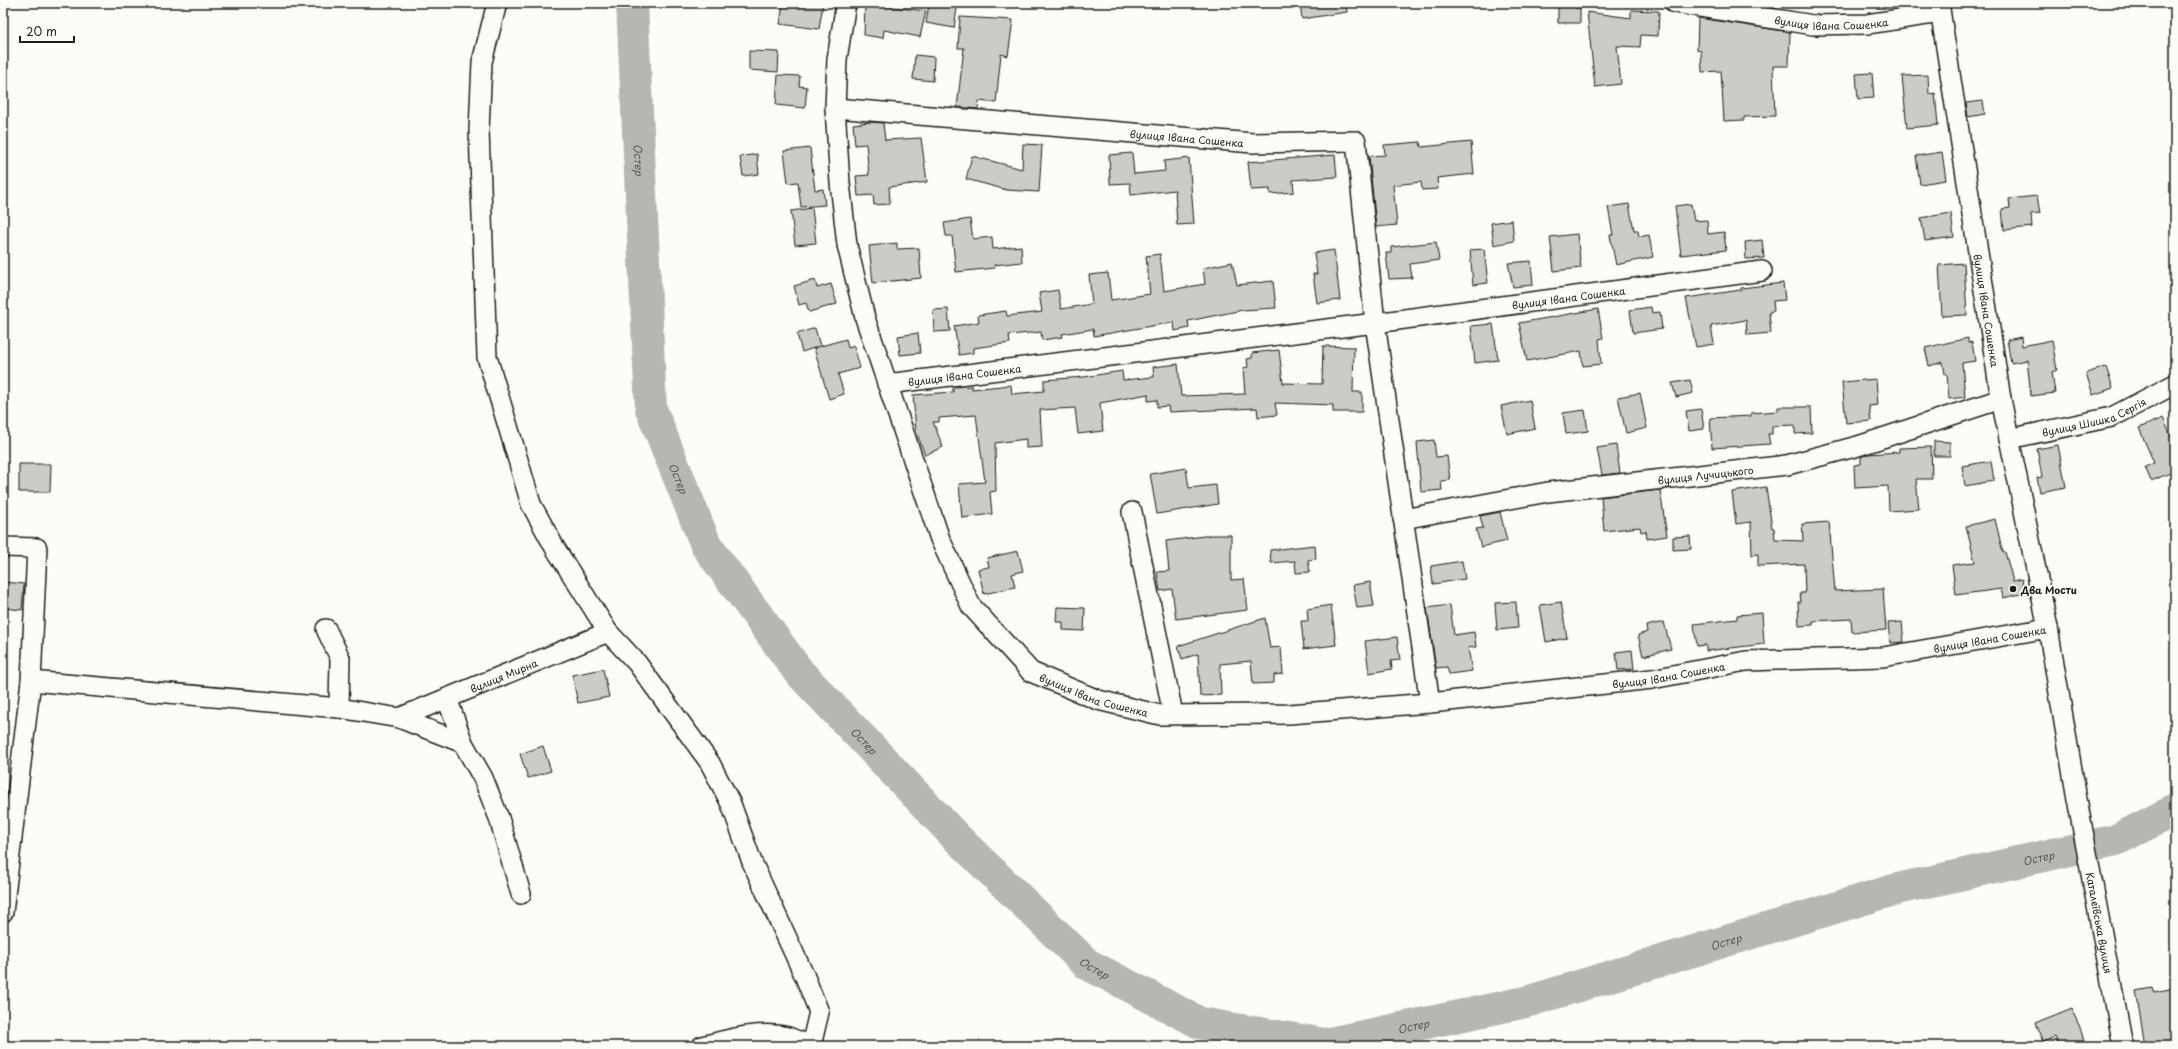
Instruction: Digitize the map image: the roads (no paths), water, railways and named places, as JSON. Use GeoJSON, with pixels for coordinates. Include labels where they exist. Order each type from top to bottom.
{"type":"FeatureCollection","features":[{"type":"Feature","properties":{"kind":"street"},"geometry":{"type":"LineString","coordinates":[[497,3],[482,62],[478,130],[487,357],[531,504],[554,548],[608,632],[637,663],[710,762],[731,804],[752,862],[805,977],[819,1012],[810,1046],[788,1037],[764,1035],[738,1037],[702,1046]]}},
{"type":"Feature","properties":{"kind":"street","name":"вулиця Івана Сошенка"},"geometry":{"type":"LineString","coordinates":[[846,3],[837,59],[835,108],[840,183],[847,244],[865,318],[940,539],[971,606],[1031,672],[1098,700],[1160,715],[1289,714],[1430,703],[1652,678],[1746,661],[1883,657],[2048,628],[2001,399],[1939,8],[1867,24],[1812,25],[1675,3]]}},
{"type":"Feature","properties":{"kind":"street","name":"вулиця Івана Сошенка"},"geometry":{"type":"LineString","coordinates":[[835,108],[1253,143],[1356,141],[1375,323],[1430,703]]}},
{"type":"Feature","properties":{"kind":"street","name":"вулиця Івана Сошенка"},"geometry":{"type":"LineString","coordinates":[[887,384],[1375,323],[1762,271]]}},
{"type":"Feature","properties":{"kind":"street","name":"вулиця Шишка Сергія"},"geometry":{"type":"LineString","coordinates":[[2009,439],[2112,417],[2175,384]]}},
{"type":"Feature","properties":{"kind":"street","name":"вулиця Лучицького"},"geometry":{"type":"LineString","coordinates":[[1403,519],[1548,492],[1787,465],[1858,446],[2001,399]]}},
{"type":"Feature","properties":{"kind":"street"},"geometry":{"type":"LineString","coordinates":[[1132,512],[1173,714]]}},
{"type":"Feature","properties":{"kind":"street"},"geometry":{"type":"LineString","coordinates":[[3,547],[38,548],[31,681],[3,912]]}},
{"type":"Feature","properties":{"kind":"street","name":"Каталеївська вулиця"},"geometry":{"type":"LineString","coordinates":[[2048,628],[2076,799],[2123,1046]]}},
{"type":"Feature","properties":{"kind":"street"},"geometry":{"type":"LineString","coordinates":[[326,629],[340,658],[339,708]]}},
{"type":"Feature","properties":{"kind":"street","name":"вулиця Мирна"},"geometry":{"type":"LineString","coordinates":[[399,718],[608,632]]}},
{"type":"Feature","properties":{"kind":"street"},"geometry":{"type":"LineString","coordinates":[[31,681],[339,708],[399,718],[463,743]]}},
{"type":"Feature","properties":{"kind":"street"},"geometry":{"type":"LineString","coordinates":[[447,698],[463,743],[482,778],[499,818],[521,894]]}},
{"type":"Feature","properties":{"kind":"waterway","name":"Остер"},"geometry":{"type":"LineString","coordinates":[[632,3],[651,409],[706,545],[799,672],[956,837],[1087,964],[1200,1023],[1325,1044],[1526,1002],[1897,889],[2116,840],[2175,810]]}},
{"type":"Feature","properties":{"kind":"place","name":"Два Мости"},"geometry":{"type":"Point","coordinates":[2013,589]}}]}
